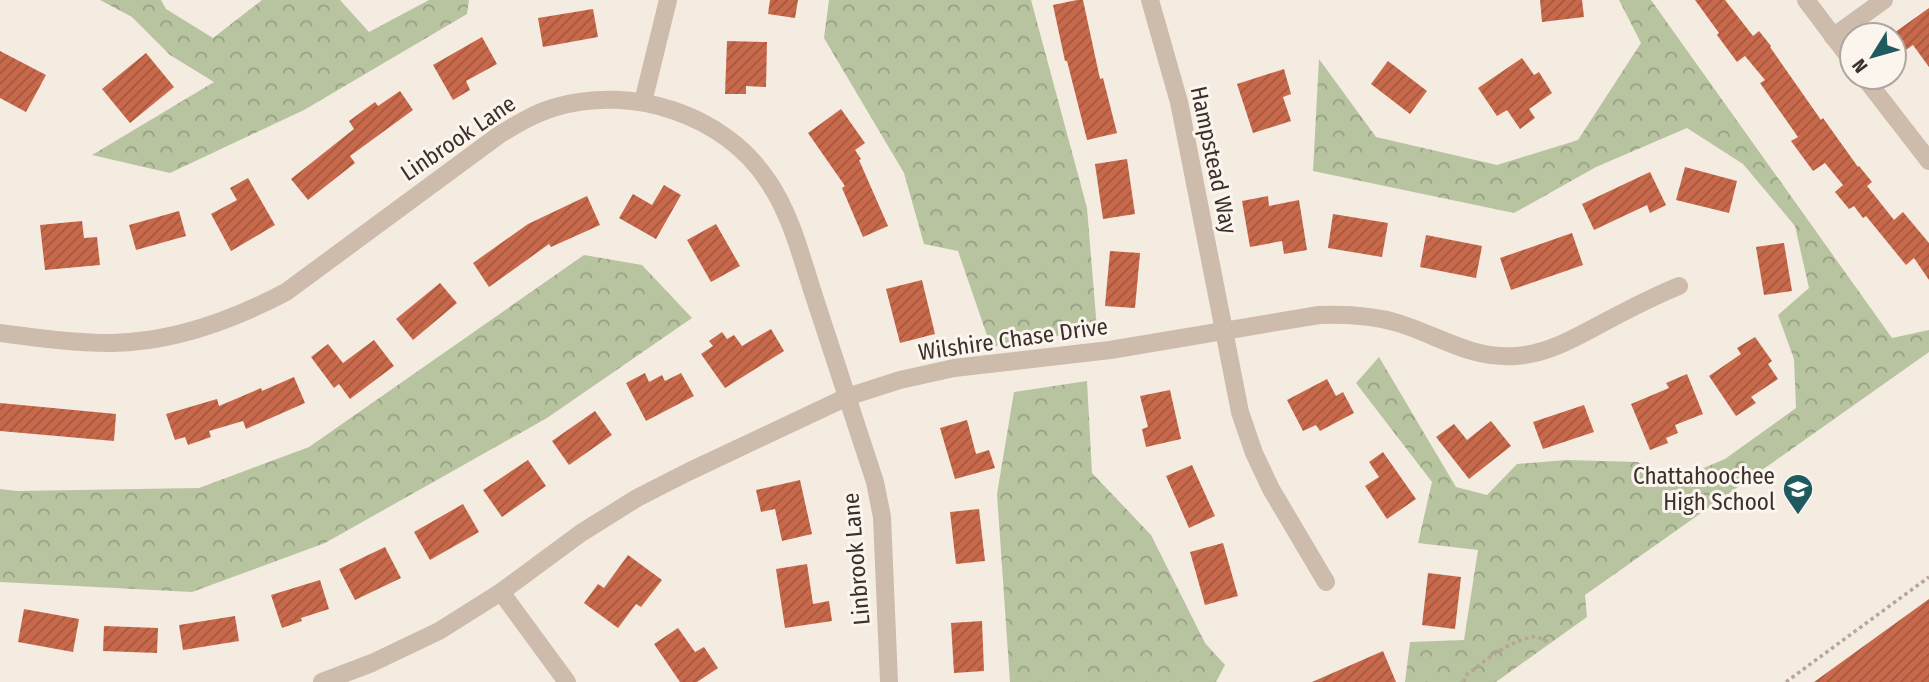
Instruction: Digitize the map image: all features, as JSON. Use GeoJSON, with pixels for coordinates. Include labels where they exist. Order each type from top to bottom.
{"type":"FeatureCollection","features":[{"type":"Feature","properties":{"kind":"street"},"geometry":{"type":"LineString","coordinates":[[643,102],[668,0]]}},
{"type":"Feature","properties":{"kind":"street","name":"Hampstead Way"},"geometry":{"type":"LineString","coordinates":[[1150,0],[1179,102],[1240,412],[1254,453],[1271,489],[1326,582]]}},
{"type":"Feature","properties":{"kind":"street"},"geometry":{"type":"LineString","coordinates":[[1806,0],[1838,43]]}},
{"type":"Feature","properties":{"kind":"street"},"geometry":{"type":"LineString","coordinates":[[1833,37],[1884,0]]}},
{"type":"Feature","properties":{"kind":"street"},"geometry":{"type":"LineString","coordinates":[[1875,91],[1929,160]]}},
{"type":"Feature","properties":{"kind":"street","name":"Linbrook Lane"},"geometry":{"type":"LineString","coordinates":[[0,333],[71,342],[115,343],[152,339],[218,324],[253,310],[286,292],[499,135],[527,118],[555,107],[584,101],[615,99],[643,102],[680,112],[713,128],[744,153],[768,181],[791,225],[875,482],[882,517],[889,682]]}},
{"type":"Feature","properties":{"kind":"street","name":"Wilshire Chase Drive"},"geometry":{"type":"LineString","coordinates":[[322,682],[372,663],[439,631],[501,592],[581,533],[637,498],[848,397],[900,380],[954,368],[1110,350],[1319,315],[1351,314],[1398,323],[1474,352],[1494,356],[1518,356],[1561,345],[1678,286]]}},
{"type":"Feature","properties":{"kind":"street"},"geometry":{"type":"LineString","coordinates":[[501,592],[567,682]]}},
{"type":"Feature","properties":{"kind":"path"},"geometry":{"type":"LineString","coordinates":[[1786,682],[1927,578],[1929,584]]}},
{"type":"Feature","properties":{"kind":"path"},"geometry":{"type":"LineString","coordinates":[[1464,682],[1465,676],[1519,639],[1536,636],[1548,642]]}},
{"type":"Feature","properties":{"kind":"green space"},"geometry":{"type":"Polygon","coordinates":[[[100,0],[161,0],[166,9],[213,38],[262,0],[340,0],[369,32],[429,0],[469,0],[467,14],[304,110],[170,173],[92,155],[214,82],[170,55],[132,17],[100,0]]]}},
{"type":"Feature","properties":{"kind":"green space"},"geometry":{"type":"Polygon","coordinates":[[[829,0],[1031,0],[1087,208],[1097,329],[991,347],[958,251],[924,244],[904,173],[824,38],[829,0]]]}},
{"type":"Feature","properties":{"kind":"green space"},"geometry":{"type":"Polygon","coordinates":[[[1619,0],[1651,0],[1892,338],[1929,330],[1929,352],[1585,595],[1587,617],[1496,682],[1405,682],[1410,642],[1464,640],[1478,550],[1418,543],[1432,482],[1356,383],[1379,357],[1456,487],[1487,495],[1517,464],[1567,460],[1638,462],[1661,486],[1725,459],[1796,408],[1794,359],[1778,315],[1809,288],[1795,226],[1743,164],[1687,128],[1596,167],[1514,213],[1313,171],[1319,59],[1376,137],[1497,165],[1578,140],[1641,43],[1619,0]]]}},
{"type":"Feature","properties":{"kind":"green space"},"geometry":{"type":"Polygon","coordinates":[[[584,255],[642,265],[692,318],[547,418],[325,543],[192,592],[0,582],[0,489],[199,488],[309,447],[584,255]]]}},
{"type":"Feature","properties":{"kind":"green space"},"geometry":{"type":"Polygon","coordinates":[[[1087,381],[1092,473],[1151,535],[1205,643],[1225,665],[1216,682],[1010,682],[997,494],[1014,392],[1087,381]]]}},
{"type":"Feature","properties":{"kind":"building"},"geometry":{"type":"Polygon","coordinates":[[[770,0],[798,0],[795,18],[768,14],[770,0]]]}},
{"type":"Feature","properties":{"kind":"building"},"geometry":{"type":"Polygon","coordinates":[[[1083,0],[1100,79],[1103,78],[1117,133],[1087,140],[1053,5],[1083,0]]]}},
{"type":"Feature","properties":{"kind":"building"},"geometry":{"type":"Polygon","coordinates":[[[1540,0],[1582,0],[1584,17],[1542,22],[1540,0]]]}},
{"type":"Feature","properties":{"kind":"building"},"geometry":{"type":"Polygon","coordinates":[[[1695,0],[1725,0],[1753,36],[1759,31],[1821,120],[1823,118],[1872,182],[1867,186],[1894,220],[1903,212],[1929,243],[1929,280],[1914,258],[1906,265],[1866,216],[1863,218],[1854,206],[1849,209],[1835,192],[1843,185],[1825,163],[1813,171],[1791,141],[1798,137],[1760,83],[1765,80],[1745,56],[1737,62],[1695,0]]]}},
{"type":"Feature","properties":{"kind":"building"},"geometry":{"type":"Polygon","coordinates":[[[1929,8],[1929,67],[1913,45],[1908,48],[1908,23],[1929,8]]]}},
{"type":"Feature","properties":{"kind":"building"},"geometry":{"type":"Polygon","coordinates":[[[593,9],[598,37],[543,47],[538,18],[593,9]]]}},
{"type":"Feature","properties":{"kind":"building"},"geometry":{"type":"Polygon","coordinates":[[[482,37],[497,64],[466,81],[470,90],[453,100],[433,65],[482,37]]]}},
{"type":"Feature","properties":{"kind":"building"},"geometry":{"type":"Polygon","coordinates":[[[727,41],[767,42],[766,87],[746,86],[746,94],[725,94],[727,41]]]}},
{"type":"Feature","properties":{"kind":"building"},"geometry":{"type":"Polygon","coordinates":[[[0,51],[46,75],[26,112],[0,98],[0,51]]]}},
{"type":"Feature","properties":{"kind":"building"},"geometry":{"type":"Polygon","coordinates":[[[146,53],[174,87],[130,123],[102,89],[146,53]]]}},
{"type":"Feature","properties":{"kind":"building"},"geometry":{"type":"Polygon","coordinates":[[[1522,58],[1534,75],[1539,72],[1552,93],[1529,109],[1535,118],[1520,129],[1507,110],[1497,116],[1478,88],[1522,58]]]}},
{"type":"Feature","properties":{"kind":"building"},"geometry":{"type":"Polygon","coordinates":[[[1388,61],[1427,91],[1410,114],[1371,84],[1388,61]]]}},
{"type":"Feature","properties":{"kind":"building"},"geometry":{"type":"Polygon","coordinates":[[[1284,69],[1291,94],[1283,97],[1291,121],[1253,133],[1237,84],[1284,69]]]}},
{"type":"Feature","properties":{"kind":"building"},"geometry":{"type":"Polygon","coordinates":[[[400,91],[413,110],[350,156],[355,163],[308,200],[291,179],[354,129],[349,121],[375,102],[378,106],[400,91]]]}},
{"type":"Feature","properties":{"kind":"building"},"geometry":{"type":"Polygon","coordinates":[[[841,109],[865,143],[855,150],[888,226],[863,237],[842,188],[845,186],[808,133],[841,109]]]}},
{"type":"Feature","properties":{"kind":"building"},"geometry":{"type":"Polygon","coordinates":[[[1127,159],[1135,214],[1103,219],[1095,164],[1127,159]]]}},
{"type":"Feature","properties":{"kind":"building"},"geometry":{"type":"Polygon","coordinates":[[[1685,167],[1737,181],[1729,213],[1676,200],[1685,167]]]}},
{"type":"Feature","properties":{"kind":"building"},"geometry":{"type":"Polygon","coordinates":[[[1650,172],[1666,205],[1650,213],[1647,205],[1594,230],[1582,204],[1650,172]]]}},
{"type":"Feature","properties":{"kind":"building"},"geometry":{"type":"Polygon","coordinates":[[[248,178],[275,225],[231,251],[211,214],[237,200],[230,188],[248,178]]]}},
{"type":"Feature","properties":{"kind":"building"},"geometry":{"type":"Polygon","coordinates":[[[664,185],[681,195],[656,239],[619,218],[633,194],[652,205],[664,185]]]}},
{"type":"Feature","properties":{"kind":"building"},"geometry":{"type":"Polygon","coordinates":[[[587,196],[600,225],[551,247],[549,244],[489,287],[473,263],[528,224],[587,196]]]}},
{"type":"Feature","properties":{"kind":"building"},"geometry":{"type":"Polygon","coordinates":[[[1268,196],[1269,206],[1299,200],[1307,250],[1284,254],[1282,241],[1250,247],[1242,201],[1268,196]]]}},
{"type":"Feature","properties":{"kind":"building"},"geometry":{"type":"Polygon","coordinates":[[[179,211],[186,236],[136,250],[129,225],[179,211]]]}},
{"type":"Feature","properties":{"kind":"building"},"geometry":{"type":"Polygon","coordinates":[[[1333,214],[1388,223],[1382,257],[1328,248],[1333,214]]]}},
{"type":"Feature","properties":{"kind":"building"},"geometry":{"type":"Polygon","coordinates":[[[82,221],[84,238],[97,237],[100,265],[45,270],[40,225],[82,221]]]}},
{"type":"Feature","properties":{"kind":"building"},"geometry":{"type":"Polygon","coordinates":[[[716,224],[740,266],[711,282],[687,240],[716,224]]]}},
{"type":"Feature","properties":{"kind":"building"},"geometry":{"type":"Polygon","coordinates":[[[1572,233],[1583,265],[1511,290],[1500,258],[1572,233]]]}},
{"type":"Feature","properties":{"kind":"building"},"geometry":{"type":"Polygon","coordinates":[[[1426,235],[1482,246],[1476,278],[1420,267],[1426,235]]]}},
{"type":"Feature","properties":{"kind":"building"},"geometry":{"type":"Polygon","coordinates":[[[1784,243],[1792,291],[1764,295],[1756,247],[1784,243]]]}},
{"type":"Feature","properties":{"kind":"building"},"geometry":{"type":"Polygon","coordinates":[[[1110,251],[1140,253],[1135,308],[1105,306],[1110,251]]]}},
{"type":"Feature","properties":{"kind":"building"},"geometry":{"type":"Polygon","coordinates":[[[922,280],[935,334],[900,343],[886,289],[922,280]]]}},
{"type":"Feature","properties":{"kind":"building"},"geometry":{"type":"Polygon","coordinates":[[[440,283],[457,303],[413,340],[396,319],[440,283]]]}},
{"type":"Feature","properties":{"kind":"building"},"geometry":{"type":"Polygon","coordinates":[[[771,329],[784,351],[725,388],[701,354],[713,346],[709,341],[722,332],[727,339],[734,335],[742,346],[771,329]]]}},
{"type":"Feature","properties":{"kind":"building"},"geometry":{"type":"Polygon","coordinates":[[[1755,337],[1772,361],[1768,364],[1778,379],[1751,397],[1756,403],[1736,416],[1709,376],[1741,354],[1737,348],[1755,337]]]}},
{"type":"Feature","properties":{"kind":"building"},"geometry":{"type":"Polygon","coordinates":[[[374,340],[394,366],[350,399],[339,384],[334,388],[311,357],[328,344],[343,363],[374,340]]]}},
{"type":"Feature","properties":{"kind":"building"},"geometry":{"type":"Polygon","coordinates":[[[645,373],[649,382],[662,375],[665,381],[681,373],[694,396],[646,421],[626,383],[645,373]]]}},
{"type":"Feature","properties":{"kind":"building"},"geometry":{"type":"Polygon","coordinates":[[[1687,374],[1703,414],[1675,425],[1678,433],[1666,438],[1668,443],[1650,450],[1631,404],[1669,388],[1666,383],[1687,374]]]}},
{"type":"Feature","properties":{"kind":"building"},"geometry":{"type":"Polygon","coordinates":[[[294,377],[305,403],[246,429],[243,421],[209,431],[211,437],[188,445],[185,437],[175,440],[166,414],[217,399],[219,406],[294,377]]]}},
{"type":"Feature","properties":{"kind":"building"},"geometry":{"type":"Polygon","coordinates":[[[1327,379],[1336,396],[1343,392],[1354,413],[1320,431],[1316,425],[1303,431],[1287,400],[1327,379]]]}},
{"type":"Feature","properties":{"kind":"building"},"geometry":{"type":"Polygon","coordinates":[[[1170,390],[1181,439],[1146,447],[1142,429],[1148,427],[1140,396],[1170,390]]]}},
{"type":"Feature","properties":{"kind":"building"},"geometry":{"type":"Polygon","coordinates":[[[0,403],[116,414],[114,441],[0,431],[0,403]]]}},
{"type":"Feature","properties":{"kind":"building"},"geometry":{"type":"Polygon","coordinates":[[[1584,405],[1594,432],[1543,449],[1533,422],[1584,405]]]}},
{"type":"Feature","properties":{"kind":"building"},"geometry":{"type":"Polygon","coordinates":[[[595,411],[612,435],[569,465],[552,441],[595,411]]]}},
{"type":"Feature","properties":{"kind":"building"},"geometry":{"type":"Polygon","coordinates":[[[967,420],[976,454],[989,450],[995,468],[955,479],[940,428],[967,420]]]}},
{"type":"Feature","properties":{"kind":"building"},"geometry":{"type":"Polygon","coordinates":[[[1491,421],[1511,446],[1469,479],[1436,437],[1454,424],[1467,440],[1491,421]]]}},
{"type":"Feature","properties":{"kind":"building"},"geometry":{"type":"Polygon","coordinates":[[[1383,452],[1416,499],[1387,519],[1365,486],[1379,477],[1369,462],[1383,452]]]}},
{"type":"Feature","properties":{"kind":"building"},"geometry":{"type":"Polygon","coordinates":[[[528,460],[546,486],[502,517],[483,490],[528,460]]]}},
{"type":"Feature","properties":{"kind":"building"},"geometry":{"type":"Polygon","coordinates":[[[1192,465],[1215,516],[1189,528],[1166,476],[1192,465]]]}},
{"type":"Feature","properties":{"kind":"building"},"geometry":{"type":"Polygon","coordinates":[[[800,480],[812,534],[782,541],[775,509],[761,512],[756,490],[800,480]]]}},
{"type":"Feature","properties":{"kind":"building"},"geometry":{"type":"Polygon","coordinates":[[[463,504],[479,532],[430,560],[414,532],[463,504]]]}},
{"type":"Feature","properties":{"kind":"building"},"geometry":{"type":"Polygon","coordinates":[[[979,509],[985,561],[956,564],[950,512],[979,509]]]}},
{"type":"Feature","properties":{"kind":"building"},"geometry":{"type":"Polygon","coordinates":[[[1223,543],[1238,596],[1205,605],[1190,552],[1223,543]]]}},
{"type":"Feature","properties":{"kind":"building"},"geometry":{"type":"Polygon","coordinates":[[[385,547],[401,578],[355,600],[339,569],[385,547]]]}},
{"type":"Feature","properties":{"kind":"building"},"geometry":{"type":"Polygon","coordinates":[[[628,555],[662,580],[641,607],[636,604],[618,628],[584,603],[598,584],[604,588],[628,555]]]}},
{"type":"Feature","properties":{"kind":"building"},"geometry":{"type":"Polygon","coordinates":[[[807,564],[813,604],[829,601],[832,621],[785,628],[776,569],[807,564]]]}},
{"type":"Feature","properties":{"kind":"building"},"geometry":{"type":"Polygon","coordinates":[[[1428,573],[1461,577],[1455,629],[1422,625],[1428,573]]]}},
{"type":"Feature","properties":{"kind":"building"},"geometry":{"type":"Polygon","coordinates":[[[320,580],[329,609],[301,618],[302,621],[282,628],[271,595],[320,580]]]}},
{"type":"Feature","properties":{"kind":"building"},"geometry":{"type":"Polygon","coordinates":[[[1929,599],[1929,682],[1814,682],[1929,599]]]}},
{"type":"Feature","properties":{"kind":"building"},"geometry":{"type":"Polygon","coordinates":[[[24,609],[79,619],[73,652],[18,642],[24,609]]]}},
{"type":"Feature","properties":{"kind":"building"},"geometry":{"type":"Polygon","coordinates":[[[235,616],[239,641],[183,650],[179,625],[235,616]]]}},
{"type":"Feature","properties":{"kind":"building"},"geometry":{"type":"Polygon","coordinates":[[[982,621],[984,671],[954,673],[951,623],[982,621]]]}},
{"type":"Feature","properties":{"kind":"building"},"geometry":{"type":"Polygon","coordinates":[[[104,626],[158,628],[157,653],[103,651],[104,626]]]}},
{"type":"Feature","properties":{"kind":"building"},"geometry":{"type":"Polygon","coordinates":[[[678,628],[695,652],[704,647],[718,668],[697,682],[680,682],[654,644],[678,628]]]}},
{"type":"Feature","properties":{"kind":"building"},"geometry":{"type":"Polygon","coordinates":[[[1383,651],[1396,682],[1312,682],[1383,651]]]}},
{"type":"Feature","properties":{"kind":"place","name":"Chattahoochee High School"},"geometry":{"type":"Point","coordinates":[1798,516]}}]}
